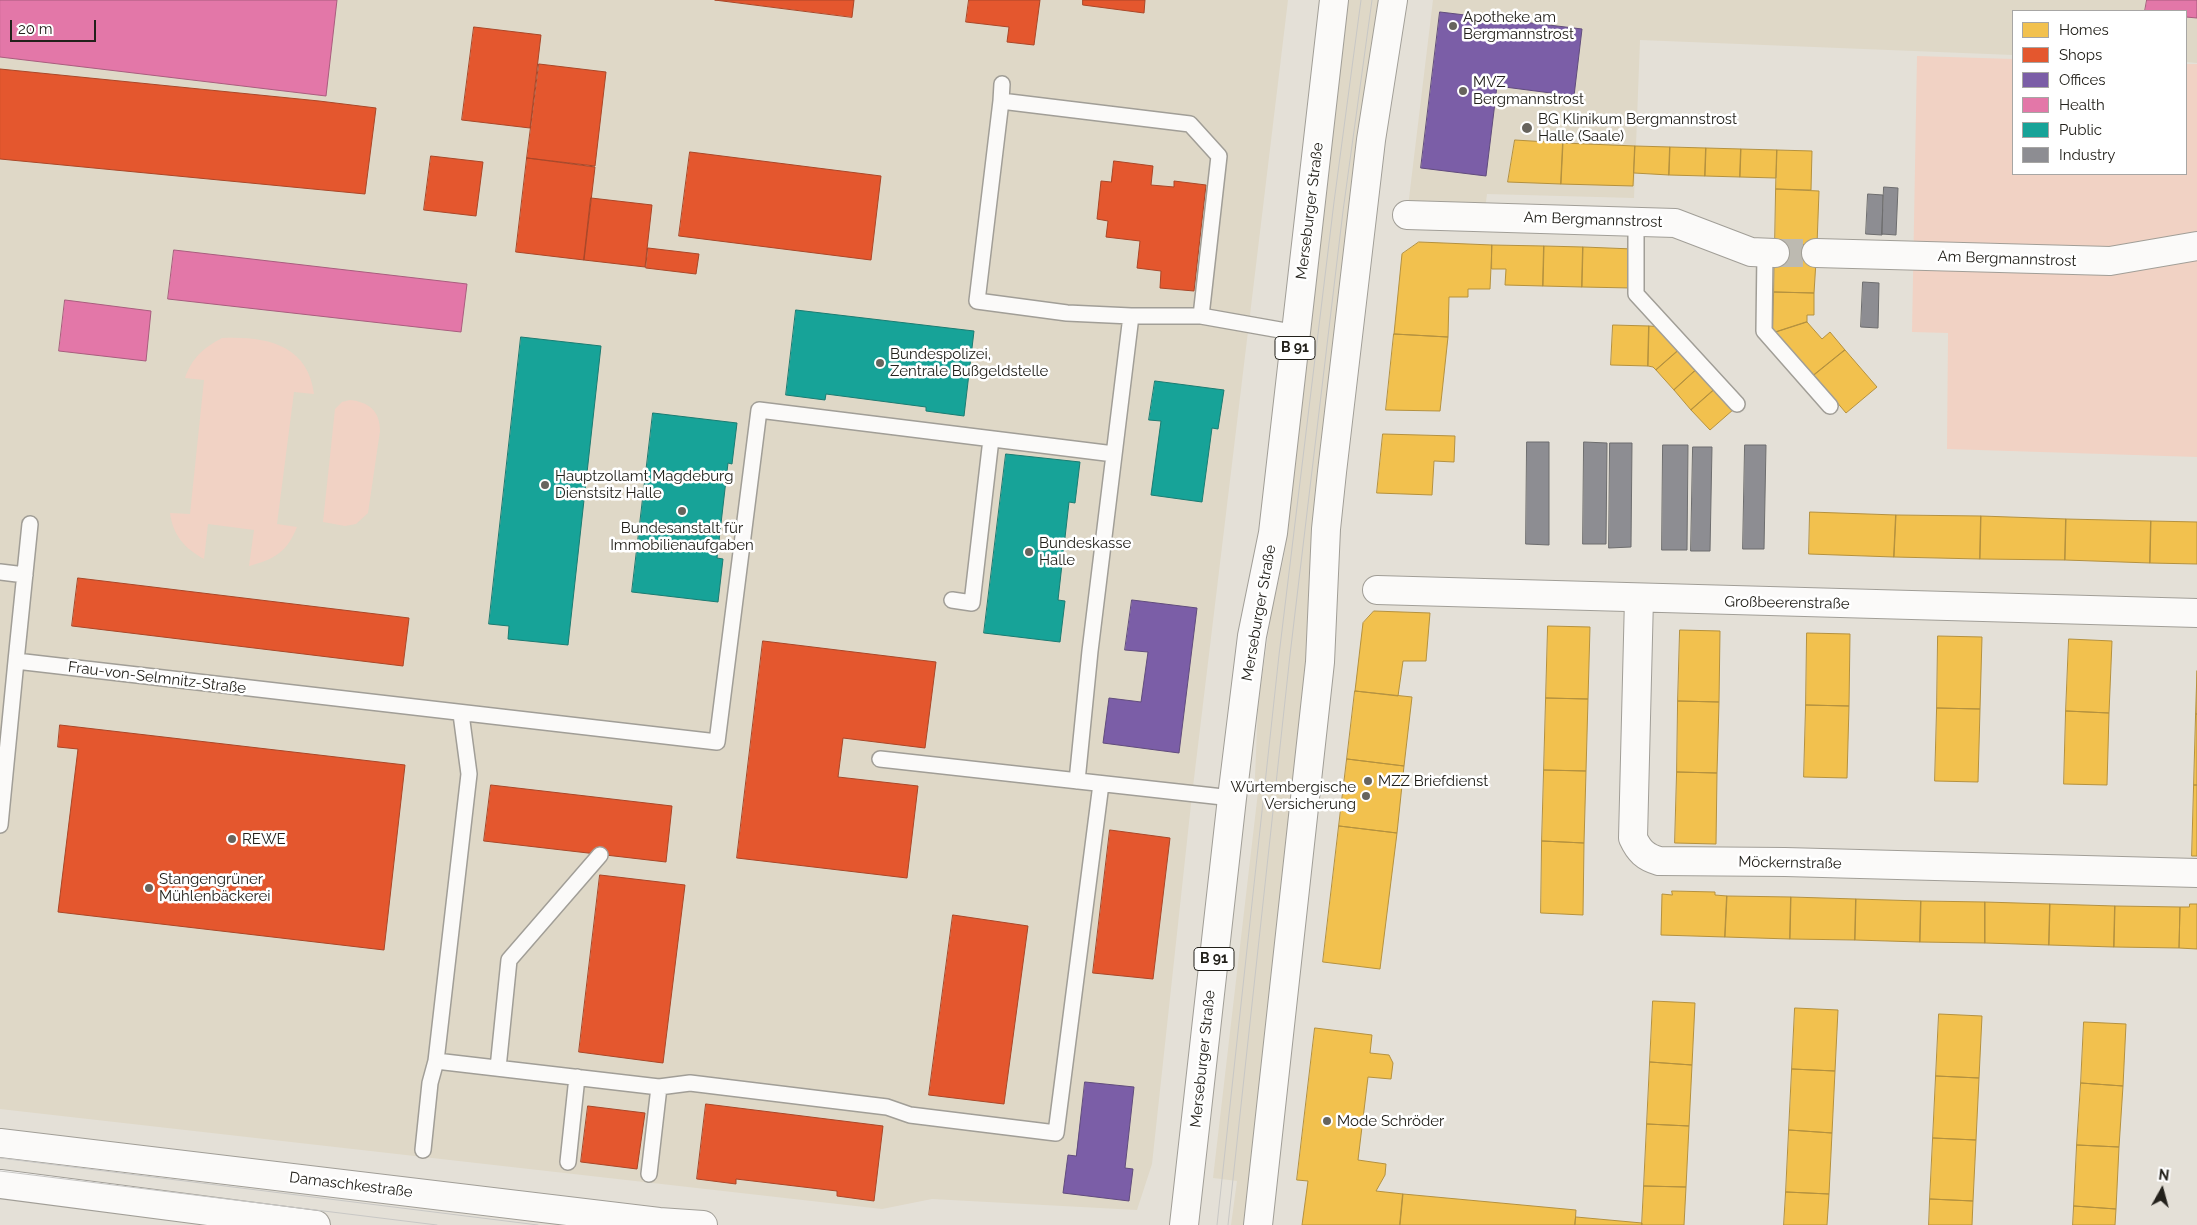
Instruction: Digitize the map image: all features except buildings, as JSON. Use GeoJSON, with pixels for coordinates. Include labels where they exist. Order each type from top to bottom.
{"type":"FeatureCollection","features":[{"type":"Feature","properties":{"kind":"street","name":"Merseburger Straße"},"geometry":{"type":"LineString","coordinates":[[1184,1225],[1252,636],[1274,533],[1334,0]]}},
{"type":"Feature","properties":{"kind":"street"},"geometry":{"type":"LineString","coordinates":[[1258,1225],[1320,662],[1326,529],[1333,463],[1371,140],[1393,0]]}},
{"type":"Feature","properties":{"kind":"street","name":"Am Bergmannstrost"},"geometry":{"type":"LineString","coordinates":[[1407,215],[1675,222],[1751,252],[1770,252]]}},
{"type":"Feature","properties":{"kind":"street","name":"Am Bergmannstrost"},"geometry":{"type":"LineString","coordinates":[[1816,253],[2110,262],[2197,246]]}},
{"type":"Feature","properties":{"kind":"street","name":"Großbeerenstraße"},"geometry":{"type":"LineString","coordinates":[[1377,590],[2197,613]]}},
{"type":"Feature","properties":{"kind":"street","name":"Möckernstraße"},"geometry":{"type":"LineString","coordinates":[[1639,598],[1633,838],[1638,849],[1648,858],[1659,862],[1814,863],[2197,874]]}},
{"type":"Feature","properties":{"kind":"street","name":"Damaschkestraße"},"geometry":{"type":"LineString","coordinates":[[0,1143],[659,1222],[703,1225]]}},
{"type":"Feature","properties":{"kind":"street"},"geometry":{"type":"LineString","coordinates":[[0,1184],[316,1225]]}},
{"type":"Feature","properties":{"kind":"lane"},"geometry":{"type":"LineString","coordinates":[[1002,84],[976,301],[1068,313],[1131,316],[1201,316],[1296,333]]}},
{"type":"Feature","properties":{"kind":"lane"},"geometry":{"type":"LineString","coordinates":[[1001,101],[1190,124],[1219,156],[1201,316]]}},
{"type":"Feature","properties":{"kind":"lane"},"geometry":{"type":"LineString","coordinates":[[1636,222],[1636,294],[1737,404]]}},
{"type":"Feature","properties":{"kind":"lane"},"geometry":{"type":"LineString","coordinates":[[1770,252],[1764,331],[1830,406]]}},
{"type":"Feature","properties":{"kind":"lane"},"geometry":{"type":"LineString","coordinates":[[1077,781],[1131,316]]}},
{"type":"Feature","properties":{"kind":"lane","name":"Frau-von-Selmnitz-Straße"},"geometry":{"type":"LineString","coordinates":[[16,661],[461,714],[717,742],[759,410],[990,438]]}},
{"type":"Feature","properties":{"kind":"lane"},"geometry":{"type":"LineString","coordinates":[[952,600],[972,603],[990,438],[1114,454]]}},
{"type":"Feature","properties":{"kind":"lane"},"geometry":{"type":"LineString","coordinates":[[0,825],[30,524]]}},
{"type":"Feature","properties":{"kind":"lane"},"geometry":{"type":"LineString","coordinates":[[0,572],[25,575]]}},
{"type":"Feature","properties":{"kind":"lane"},"geometry":{"type":"LineString","coordinates":[[423,1150],[430,1083],[436,1061],[468,774],[461,714]]}},
{"type":"Feature","properties":{"kind":"lane"},"geometry":{"type":"LineString","coordinates":[[880,759],[1232,798]]}},
{"type":"Feature","properties":{"kind":"lane"},"geometry":{"type":"LineString","coordinates":[[436,1061],[659,1087],[692,1083],[887,1107],[910,1115],[1056,1133],[1101,784]]}},
{"type":"Feature","properties":{"kind":"lane"},"geometry":{"type":"LineString","coordinates":[[498,1068],[509,960],[600,855]]}},
{"type":"Feature","properties":{"kind":"lane"},"geometry":{"type":"LineString","coordinates":[[568,1162],[577,1077]]}},
{"type":"Feature","properties":{"kind":"lane"},"geometry":{"type":"LineString","coordinates":[[649,1174],[659,1087]]}},
{"type":"Feature","properties":{"kind":"shaded area"},"geometry":{"type":"Polygon","coordinates":[[[0,0],[1288,0],[1192,795],[1152,1164],[1137,1210],[932,1199],[882,1209],[0,1109],[0,0]]]}},
{"type":"Feature","properties":{"kind":"shaded area"},"geometry":{"type":"Polygon","coordinates":[[[1348,0],[1379,0],[1351,190],[1312,534],[1307,650],[1288,851],[1245,1225],[1231,1225],[1237,1181],[1213,1178],[1258,792],[1255,777],[1258,705],[1271,614],[1284,557],[1348,0]]]}},
{"type":"Feature","properties":{"kind":"shaded area","name":"BG Klinikum Bergmannstrost Halle (Saale)"},"geometry":{"type":"Polygon","coordinates":[[[1433,0],[2197,0],[2197,63],[2187,62],[2187,10],[2012,10],[2012,55],[1640,40],[1634,198],[1487,194],[1484,217],[1407,215],[1433,0]]]}},
{"type":"Feature","properties":{"kind":"shaded area"},"geometry":{"type":"Polygon","coordinates":[[[1917,56],[2012,59],[2012,175],[2187,175],[2187,64],[2197,64],[2197,457],[1947,449],[1948,333],[1912,332],[1917,56]]]}},
{"type":"Feature","properties":{"kind":"shaded area"},"geometry":{"type":"Polygon","coordinates":[[[222,338],[254,339],[282,346],[294,354],[303,364],[310,377],[314,394],[294,392],[277,524],[297,527],[289,543],[279,553],[249,566],[254,530],[208,524],[204,559],[181,540],[174,528],[170,513],[190,514],[204,380],[185,378],[199,354],[222,338]]]}},
{"type":"Feature","properties":{"kind":"shaded area"},"geometry":{"type":"Polygon","coordinates":[[[350,400],[368,405],[376,413],[380,431],[368,513],[356,524],[345,526],[323,522],[335,409],[342,402],[350,400]]]}},
{"type":"Feature","properties":{"kind":"tunnel"},"geometry":{"type":"LineString","coordinates":[[1775,253],[1816,253]]}},
{"type":"Feature","properties":{"kind":"tram line"},"geometry":{"type":"LineString","coordinates":[[1217,1225],[1279,655],[1334,202],[1361,0]]}},
{"type":"Feature","properties":{"kind":"tram line"},"geometry":{"type":"LineString","coordinates":[[1228,1225],[1290,655],[1343,211],[1372,0]]}},
{"type":"Feature","properties":{"kind":"tram line"},"geometry":{"type":"LineString","coordinates":[[0,1158],[538,1225]]}},
{"type":"Feature","properties":{"kind":"tram line"},"geometry":{"type":"LineString","coordinates":[[0,1171],[437,1225]]}},
{"type":"Feature","properties":{"kind":"place","name":"Apotheke am Bergmannstrost"},"geometry":{"type":"Point","coordinates":[1453,26]}},
{"type":"Feature","properties":{"kind":"place","name":"MVZ Bergmannstrost"},"geometry":{"type":"Point","coordinates":[1463,91]}},
{"type":"Feature","properties":{"kind":"place","name":"BG Klinikum Bergmannstrost Halle (Saale)"},"geometry":{"type":"Point","coordinates":[1527,128]}},
{"type":"Feature","properties":{"kind":"place","name":"Bundespolizei, Zentrale Bußgeldstelle"},"geometry":{"type":"Point","coordinates":[880,363]}},
{"type":"Feature","properties":{"kind":"place","name":"Hauptzollamt Magdeburg Dienstsitz Halle"},"geometry":{"type":"Point","coordinates":[545,485]}},
{"type":"Feature","properties":{"kind":"place","name":"Bundesanstalt für Immobilienaufgaben"},"geometry":{"type":"Point","coordinates":[682,511]}},
{"type":"Feature","properties":{"kind":"place","name":"Bundeskasse Halle"},"geometry":{"type":"Point","coordinates":[1029,552]}},
{"type":"Feature","properties":{"kind":"place","name":"MZZ Briefdienst"},"geometry":{"type":"Point","coordinates":[1368,781]}},
{"type":"Feature","properties":{"kind":"place","name":"Würtembergische Versicherung"},"geometry":{"type":"Point","coordinates":[1366,796]}},
{"type":"Feature","properties":{"kind":"place","name":"REWE"},"geometry":{"type":"Point","coordinates":[232,839]}},
{"type":"Feature","properties":{"kind":"place","name":"Stangengrüner Mühlenbäckerei"},"geometry":{"type":"Point","coordinates":[149,888]}},
{"type":"Feature","properties":{"kind":"place","name":"Mode Schröder"},"geometry":{"type":"Point","coordinates":[1327,1121]}}]}
